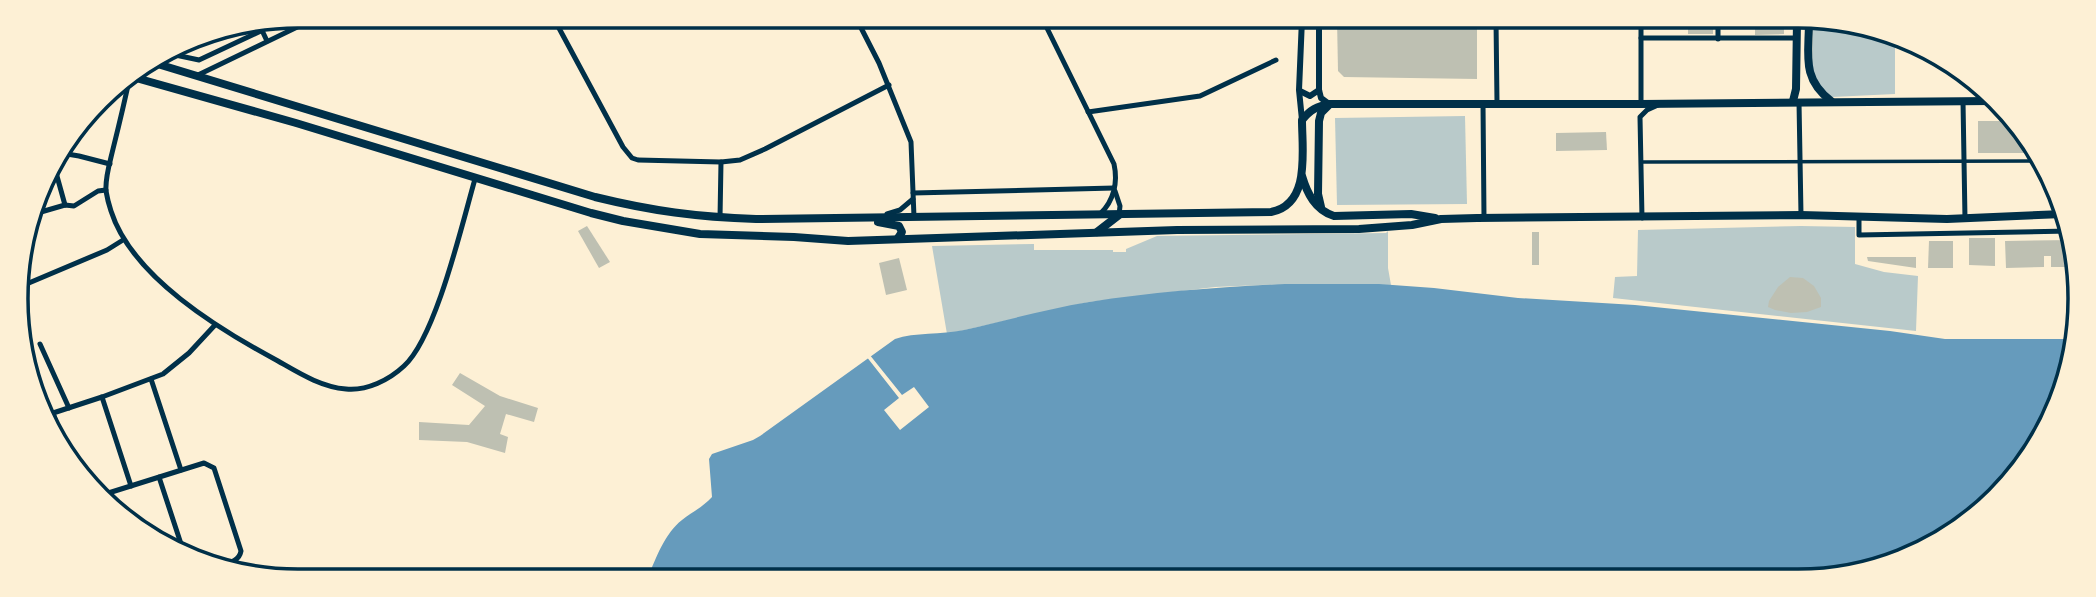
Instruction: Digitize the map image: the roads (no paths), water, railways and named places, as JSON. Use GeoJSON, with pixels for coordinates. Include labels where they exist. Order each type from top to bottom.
{"type":"FeatureCollection","features":[{"type":"Feature","properties":{"kind":"main road"},"geometry":{"type":"LineString","coordinates":[[1796,101],[1797,28]]}},
{"type":"Feature","properties":{"kind":"main road"},"geometry":{"type":"LineString","coordinates":[[1809,29],[1809,75],[1817,89],[1831,101]]}},
{"type":"Feature","properties":{"kind":"main road"},"geometry":{"type":"LineString","coordinates":[[162,65],[595,197],[664,212],[720,218],[854,219],[1279,210],[1293,199],[1302,176],[1302,120],[1317,106],[1330,104],[1982,100]]}},
{"type":"Feature","properties":{"kind":"main road"},"geometry":{"type":"LineString","coordinates":[[141,79],[296,123],[591,213],[677,231],[848,241],[1137,231],[1359,229],[1400,227],[1441,219],[1484,218],[1801,215],[1965,219],[2055,214]]}},
{"type":"Feature","properties":{"kind":"main road"},"geometry":{"type":"LineString","coordinates":[[1322,210],[1318,194],[1319,121],[1330,104]]}},
{"type":"Feature","properties":{"kind":"main road"},"geometry":{"type":"LineString","coordinates":[[1302,176],[1310,196],[1322,210],[1334,215],[1411,214],[1441,219]]}},
{"type":"Feature","properties":{"kind":"main road"},"geometry":{"type":"LineString","coordinates":[[1119,215],[1137,231]]}},
{"type":"Feature","properties":{"kind":"main road"},"geometry":{"type":"LineString","coordinates":[[1096,233],[1119,215]]}},
{"type":"Feature","properties":{"kind":"main road"},"geometry":{"type":"LineString","coordinates":[[854,219],[895,224],[902,229],[898,238]]}},
{"type":"Feature","properties":{"kind":"street"},"geometry":{"type":"LineString","coordinates":[[198,75],[294,28]]}},
{"type":"Feature","properties":{"kind":"street"},"geometry":{"type":"LineString","coordinates":[[559,28],[623,147],[632,158],[638,160],[740,160],[889,85]]}},
{"type":"Feature","properties":{"kind":"street"},"geometry":{"type":"LineString","coordinates":[[861,28],[889,85],[911,142],[914,217]]}},
{"type":"Feature","properties":{"kind":"street"},"geometry":{"type":"LineString","coordinates":[[1047,28],[1114,164],[1113,196],[1109,206],[1100,215]]}},
{"type":"Feature","properties":{"kind":"street"},"geometry":{"type":"LineString","coordinates":[[1302,28],[1299,90],[1302,120]]}},
{"type":"Feature","properties":{"kind":"street"},"geometry":{"type":"LineString","coordinates":[[1319,28],[1319,90],[1322,100],[1330,104]]}},
{"type":"Feature","properties":{"kind":"street"},"geometry":{"type":"LineString","coordinates":[[1496,28],[1497,103]]}},
{"type":"Feature","properties":{"kind":"street"},"geometry":{"type":"LineString","coordinates":[[1641,28],[1641,104]]}},
{"type":"Feature","properties":{"kind":"street"},"geometry":{"type":"LineString","coordinates":[[1718,28],[1718,38]]}},
{"type":"Feature","properties":{"kind":"street"},"geometry":{"type":"LineString","coordinates":[[180,55],[199,60],[261,30]]}},
{"type":"Feature","properties":{"kind":"street"},"geometry":{"type":"LineString","coordinates":[[262,30],[267,41]]}},
{"type":"Feature","properties":{"kind":"street"},"geometry":{"type":"LineString","coordinates":[[1641,38],[1797,38]]}},
{"type":"Feature","properties":{"kind":"street"},"geometry":{"type":"LineString","coordinates":[[1088,112],[1193,98],[1276,60]]}},
{"type":"Feature","properties":{"kind":"street"},"geometry":{"type":"LineString","coordinates":[[127,90],[106,190],[123,240],[162,282],[215,325],[315,381],[332,387],[357,390],[388,378],[405,366],[413,356],[426,333],[475,179]]}},
{"type":"Feature","properties":{"kind":"street"},"geometry":{"type":"LineString","coordinates":[[1299,90],[1310,96],[1319,90]]}},
{"type":"Feature","properties":{"kind":"street"},"geometry":{"type":"LineString","coordinates":[[1796,101],[1801,215]]}},
{"type":"Feature","properties":{"kind":"street"},"geometry":{"type":"LineString","coordinates":[[1963,101],[1965,219]]}},
{"type":"Feature","properties":{"kind":"street"},"geometry":{"type":"LineString","coordinates":[[1483,103],[1484,218]]}},
{"type":"Feature","properties":{"kind":"street"},"geometry":{"type":"LineString","coordinates":[[1642,218],[1640,117],[1661,103]]}},
{"type":"Feature","properties":{"kind":"street"},"geometry":{"type":"LineString","coordinates":[[70,154],[110,164]]}},
{"type":"Feature","properties":{"kind":"street"},"geometry":{"type":"LineString","coordinates":[[1641,162],[2031,161]]}},
{"type":"Feature","properties":{"kind":"street"},"geometry":{"type":"LineString","coordinates":[[720,218],[721,162]]}},
{"type":"Feature","properties":{"kind":"street"},"geometry":{"type":"LineString","coordinates":[[57,177],[65,205]]}},
{"type":"Feature","properties":{"kind":"street"},"geometry":{"type":"LineString","coordinates":[[874,218],[900,210],[913,196],[1114,188]]}},
{"type":"Feature","properties":{"kind":"street"},"geometry":{"type":"LineString","coordinates":[[1114,188],[1118,198],[1119,215]]}},
{"type":"Feature","properties":{"kind":"street"},"geometry":{"type":"LineString","coordinates":[[42,212],[65,205],[74,206],[98,191],[106,190]]}},
{"type":"Feature","properties":{"kind":"street"},"geometry":{"type":"LineString","coordinates":[[1859,217],[1859,234],[2060,232]]}},
{"type":"Feature","properties":{"kind":"street"},"geometry":{"type":"LineString","coordinates":[[29,283],[107,250],[123,240]]}},
{"type":"Feature","properties":{"kind":"street"},"geometry":{"type":"LineString","coordinates":[[54,413],[151,379],[173,367],[215,325]]}},
{"type":"Feature","properties":{"kind":"street"},"geometry":{"type":"LineString","coordinates":[[40,344],[69,408]]}},
{"type":"Feature","properties":{"kind":"street"},"geometry":{"type":"LineString","coordinates":[[151,379],[181,470]]}},
{"type":"Feature","properties":{"kind":"street"},"geometry":{"type":"LineString","coordinates":[[102,397],[131,486]]}},
{"type":"Feature","properties":{"kind":"street"},"geometry":{"type":"LineString","coordinates":[[110,493],[204,463],[214,468],[241,551],[240,557],[234,561]]}},
{"type":"Feature","properties":{"kind":"street"},"geometry":{"type":"LineString","coordinates":[[159,477],[180,542]]}},
{"type":"Feature","properties":{"kind":"water"},"geometry":{"type":"Polygon","coordinates":[[[1285,284],[1379,284],[1518,298],[1635,305],[1945,339],[2065,339],[2054,385],[2032,434],[1989,490],[1948,523],[1917,541],[1868,560],[1833,567],[652,569],[676,525],[712,497],[709,459],[712,454],[760,436],[895,339],[964,330],[1089,302],[1187,290],[1285,284]]]}}]}
